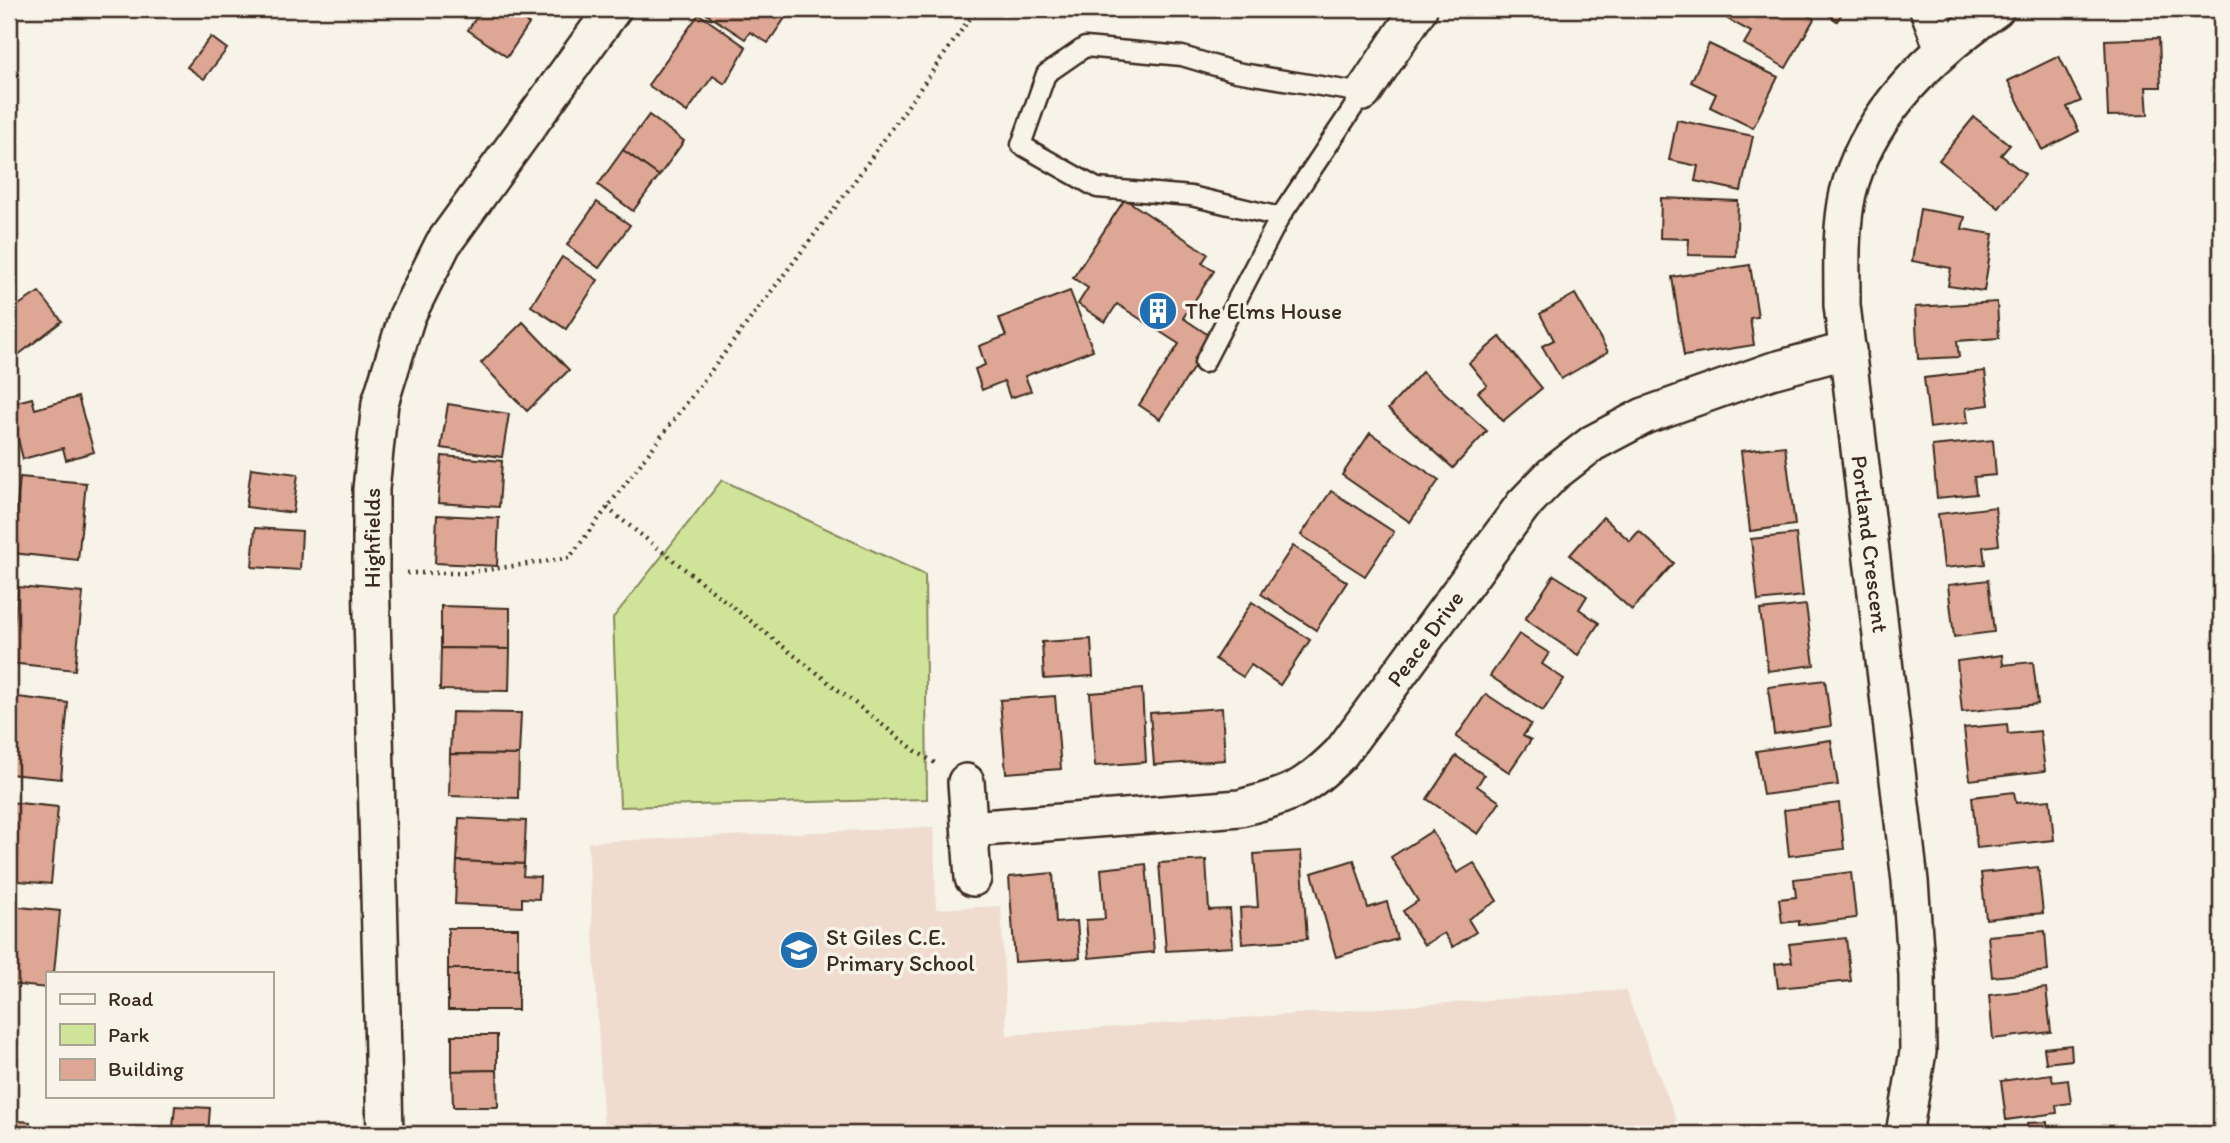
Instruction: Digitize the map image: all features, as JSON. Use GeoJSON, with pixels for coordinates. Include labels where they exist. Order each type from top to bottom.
{"type":"FeatureCollection","features":[{"type":"Feature","properties":{"kind":"street","name":"Highfields"},"geometry":{"type":"LineString","coordinates":[[385,1134],[371,573],[371,489],[380,403],[407,316],[443,244],[613,9]]}},
{"type":"Feature","properties":{"kind":"street"},"geometry":{"type":"LineString","coordinates":[[1363,93],[1419,9]]}},
{"type":"Feature","properties":{"kind":"street"},"geometry":{"type":"LineString","coordinates":[[1928,9],[1943,49]]}},
{"type":"Feature","properties":{"kind":"street","name":"Portland Crescent"},"geometry":{"type":"LineString","coordinates":[[1904,1134],[1917,1052],[1917,975],[1910,881],[1842,305],[1841,250],[1848,192],[1872,134],[1902,93],[1943,49],[1996,9]]}},
{"type":"Feature","properties":{"kind":"street","name":"Peace Drive"},"geometry":{"type":"LineString","coordinates":[[970,829],[1240,808],[1282,797],[1313,781],[1341,753],[1523,505],[1553,474],[1593,443],[1644,416],[1771,371],[1848,350]]}},
{"type":"Feature","properties":{"kind":"street"},"geometry":{"type":"LineString","coordinates":[[966,782],[973,878]]}},
{"type":"Feature","properties":{"kind":"lane"},"geometry":{"type":"LineString","coordinates":[[1203,363],[1280,216],[1363,93],[1236,72],[1182,56],[1085,47],[1046,74],[1021,145],[1097,188],[1191,196],[1280,216]]}},
{"type":"Feature","properties":{"kind":"path"},"geometry":{"type":"LineString","coordinates":[[371,573],[464,573],[569,558],[849,189],[968,21],[981,9]]}},
{"type":"Feature","properties":{"kind":"path"},"geometry":{"type":"LineString","coordinates":[[607,508],[917,752],[966,782]]}},
{"type":"Feature","properties":{"kind":"shaded area","name":"St Giles C.E. Primary School"},"geometry":{"type":"Polygon","coordinates":[[[934,827],[936,909],[1001,906],[1007,1035],[1625,990],[1677,1120],[1670,1134],[604,1134],[588,842],[934,827]]]}},
{"type":"Feature","properties":{"kind":"green space"},"geometry":{"type":"Polygon","coordinates":[[[722,480],[925,575],[927,799],[620,807],[613,618],[722,480]]]}},
{"type":"Feature","properties":{"kind":"building"},"geometry":{"type":"Polygon","coordinates":[[[482,9],[506,9],[529,24],[507,57],[468,30],[482,9]]]}},
{"type":"Feature","properties":{"kind":"building"},"geometry":{"type":"Polygon","coordinates":[[[708,9],[771,9],[785,18],[768,43],[750,32],[745,39],[705,13],[708,9]]]}},
{"type":"Feature","properties":{"kind":"building"},"geometry":{"type":"Polygon","coordinates":[[[1731,9],[1797,9],[1814,19],[1786,68],[1744,44],[1751,32],[1726,18],[1731,9]]]}},
{"type":"Feature","properties":{"kind":"building"},"geometry":{"type":"Polygon","coordinates":[[[1821,9],[1845,9],[1837,21],[1821,9]]]}},
{"type":"Feature","properties":{"kind":"building"},"geometry":{"type":"Polygon","coordinates":[[[699,14],[746,47],[725,84],[713,76],[687,112],[648,85],[699,14]]]}},
{"type":"Feature","properties":{"kind":"building"},"geometry":{"type":"Polygon","coordinates":[[[211,37],[227,49],[204,79],[187,67],[211,37]]]}},
{"type":"Feature","properties":{"kind":"building"},"geometry":{"type":"Polygon","coordinates":[[[2159,38],[2161,87],[2146,87],[2148,115],[2108,116],[2105,40],[2159,38]]]}},
{"type":"Feature","properties":{"kind":"building"},"geometry":{"type":"Polygon","coordinates":[[[1709,44],[1778,77],[1753,128],[1710,107],[1716,94],[1691,82],[1709,44]]]}},
{"type":"Feature","properties":{"kind":"building"},"geometry":{"type":"Polygon","coordinates":[[[2059,56],[2081,101],[2067,107],[2079,131],[2042,150],[2008,81],[2059,56]]]}},
{"type":"Feature","properties":{"kind":"building"},"geometry":{"type":"Polygon","coordinates":[[[649,115],[684,141],[659,176],[623,150],[649,115]]]}},
{"type":"Feature","properties":{"kind":"building"},"geometry":{"type":"Polygon","coordinates":[[[1974,117],[2010,145],[2001,155],[2025,174],[1999,208],[1939,160],[1974,117]]]}},
{"type":"Feature","properties":{"kind":"building"},"geometry":{"type":"Polygon","coordinates":[[[1677,120],[1753,136],[1741,191],[1695,181],[1698,166],[1669,160],[1677,120]]]}},
{"type":"Feature","properties":{"kind":"building"},"geometry":{"type":"Polygon","coordinates":[[[623,150],[659,176],[633,211],[598,185],[623,150]]]}},
{"type":"Feature","properties":{"kind":"building"},"geometry":{"type":"Polygon","coordinates":[[[1661,198],[1738,201],[1736,256],[1688,255],[1689,239],[1660,238],[1661,198]]]}},
{"type":"Feature","properties":{"kind":"building","name":"The Elms House"},"geometry":{"type":"Polygon","coordinates":[[[1125,199],[1208,254],[1202,263],[1214,271],[1183,318],[1213,338],[1160,419],[1139,405],[1179,344],[1117,304],[1105,322],[1078,304],[1088,288],[1073,278],[1125,199]]]}},
{"type":"Feature","properties":{"kind":"building"},"geometry":{"type":"Polygon","coordinates":[[[597,202],[630,225],[599,268],[567,245],[597,202]]]}},
{"type":"Feature","properties":{"kind":"building"},"geometry":{"type":"Polygon","coordinates":[[[1920,209],[1965,217],[1962,229],[1993,234],[1984,291],[1948,286],[1951,268],[1912,261],[1920,209]]]}},
{"type":"Feature","properties":{"kind":"building"},"geometry":{"type":"Polygon","coordinates":[[[562,257],[598,280],[566,329],[531,306],[562,257]]]}},
{"type":"Feature","properties":{"kind":"building"},"geometry":{"type":"Polygon","coordinates":[[[1750,265],[1758,317],[1750,318],[1754,345],[1684,356],[1672,277],[1750,265]]]}},
{"type":"Feature","properties":{"kind":"building"},"geometry":{"type":"Polygon","coordinates":[[[1070,291],[1093,350],[1025,376],[1031,391],[1010,398],[1004,381],[982,390],[975,369],[985,365],[979,346],[1006,336],[999,318],[1070,291]]]}},
{"type":"Feature","properties":{"kind":"building"},"geometry":{"type":"Polygon","coordinates":[[[39,292],[62,321],[9,362],[9,311],[39,292]]]}},
{"type":"Feature","properties":{"kind":"building"},"geometry":{"type":"Polygon","coordinates":[[[1575,294],[1608,352],[1561,379],[1542,346],[1554,340],[1540,314],[1575,294]]]}},
{"type":"Feature","properties":{"kind":"building"},"geometry":{"type":"Polygon","coordinates":[[[1997,302],[1999,338],[1957,341],[1959,357],[1918,359],[1915,307],[1997,302]]]}},
{"type":"Feature","properties":{"kind":"building"},"geometry":{"type":"Polygon","coordinates":[[[523,322],[569,370],[527,411],[481,363],[523,322]]]}},
{"type":"Feature","properties":{"kind":"building"},"geometry":{"type":"Polygon","coordinates":[[[1500,337],[1542,388],[1503,421],[1478,392],[1487,385],[1469,363],[1500,337]]]}},
{"type":"Feature","properties":{"kind":"building"},"geometry":{"type":"Polygon","coordinates":[[[1985,371],[1989,405],[1966,408],[1968,423],[1930,428],[1924,378],[1985,371]]]}},
{"type":"Feature","properties":{"kind":"building"},"geometry":{"type":"Polygon","coordinates":[[[1422,372],[1487,431],[1453,468],[1388,409],[1422,372]]]}},
{"type":"Feature","properties":{"kind":"building"},"geometry":{"type":"Polygon","coordinates":[[[78,397],[94,452],[66,460],[63,448],[23,459],[9,404],[32,398],[35,409],[78,397]]]}},
{"type":"Feature","properties":{"kind":"building"},"geometry":{"type":"Polygon","coordinates":[[[448,404],[509,414],[502,457],[441,448],[448,404]]]}},
{"type":"Feature","properties":{"kind":"building"},"geometry":{"type":"Polygon","coordinates":[[[1370,433],[1439,480],[1410,522],[1342,475],[1370,433]]]}},
{"type":"Feature","properties":{"kind":"building"},"geometry":{"type":"Polygon","coordinates":[[[1993,440],[1996,475],[1974,477],[1976,494],[1937,498],[1932,446],[1993,440]]]}},
{"type":"Feature","properties":{"kind":"building"},"geometry":{"type":"Polygon","coordinates":[[[1785,446],[1795,525],[1750,531],[1741,451],[1785,446]]]}},
{"type":"Feature","properties":{"kind":"building"},"geometry":{"type":"Polygon","coordinates":[[[442,456],[502,461],[499,507],[438,503],[442,456]]]}},
{"type":"Feature","properties":{"kind":"building"},"geometry":{"type":"Polygon","coordinates":[[[251,468],[298,474],[293,513],[246,507],[251,468]]]}},
{"type":"Feature","properties":{"kind":"building"},"geometry":{"type":"Polygon","coordinates":[[[20,477],[86,483],[78,560],[12,553],[20,477]]]}},
{"type":"Feature","properties":{"kind":"building"},"geometry":{"type":"Polygon","coordinates":[[[1331,491],[1394,532],[1365,576],[1301,535],[1331,491]]]}},
{"type":"Feature","properties":{"kind":"building"},"geometry":{"type":"Polygon","coordinates":[[[1995,507],[1999,545],[1983,547],[1985,564],[1944,568],[1938,514],[1995,507]]]}},
{"type":"Feature","properties":{"kind":"building"},"geometry":{"type":"Polygon","coordinates":[[[437,515],[499,518],[497,566],[435,563],[437,515]]]}},
{"type":"Feature","properties":{"kind":"building"},"geometry":{"type":"Polygon","coordinates":[[[1603,517],[1630,541],[1639,531],[1674,563],[1632,610],[1570,555],[1603,517]]]}},
{"type":"Feature","properties":{"kind":"building"},"geometry":{"type":"Polygon","coordinates":[[[255,528],[302,531],[300,570],[252,567],[255,528]]]}},
{"type":"Feature","properties":{"kind":"building"},"geometry":{"type":"Polygon","coordinates":[[[1796,534],[1803,596],[1758,601],[1751,539],[1796,534]]]}},
{"type":"Feature","properties":{"kind":"building"},"geometry":{"type":"Polygon","coordinates":[[[1293,546],[1347,582],[1316,630],[1261,594],[1293,546]]]}},
{"type":"Feature","properties":{"kind":"building"},"geometry":{"type":"Polygon","coordinates":[[[1554,575],[1587,596],[1579,609],[1599,623],[1578,655],[1525,619],[1554,575]]]}},
{"type":"Feature","properties":{"kind":"building"},"geometry":{"type":"Polygon","coordinates":[[[1988,580],[1994,632],[1954,637],[1948,585],[1988,580]]]}},
{"type":"Feature","properties":{"kind":"building"},"geometry":{"type":"Polygon","coordinates":[[[18,587],[83,593],[75,670],[10,663],[18,587]]]}},
{"type":"Feature","properties":{"kind":"building"},"geometry":{"type":"Polygon","coordinates":[[[1252,602],[1310,640],[1280,685],[1251,665],[1243,677],[1215,659],[1252,602]]]}},
{"type":"Feature","properties":{"kind":"building"},"geometry":{"type":"Polygon","coordinates":[[[1806,605],[1814,665],[1768,671],[1760,610],[1806,605]]]}},
{"type":"Feature","properties":{"kind":"building"},"geometry":{"type":"Polygon","coordinates":[[[441,606],[510,608],[510,649],[441,648],[441,606]]]}},
{"type":"Feature","properties":{"kind":"building"},"geometry":{"type":"Polygon","coordinates":[[[1519,634],[1549,653],[1542,664],[1564,679],[1543,711],[1490,676],[1519,634]]]}},
{"type":"Feature","properties":{"kind":"building"},"geometry":{"type":"Polygon","coordinates":[[[1091,639],[1093,676],[1044,679],[1042,642],[1091,639]]]}},
{"type":"Feature","properties":{"kind":"building"},"geometry":{"type":"Polygon","coordinates":[[[441,648],[510,649],[509,691],[440,690],[441,648]]]}},
{"type":"Feature","properties":{"kind":"building"},"geometry":{"type":"Polygon","coordinates":[[[2002,655],[2003,665],[2033,662],[2038,704],[1962,712],[1957,661],[2002,655]]]}},
{"type":"Feature","properties":{"kind":"building"},"geometry":{"type":"Polygon","coordinates":[[[1825,680],[1831,726],[1774,734],[1768,687],[1825,680]]]}},
{"type":"Feature","properties":{"kind":"building"},"geometry":{"type":"Polygon","coordinates":[[[1142,689],[1146,762],[1095,766],[1090,693],[1142,689]]]}},
{"type":"Feature","properties":{"kind":"building"},"geometry":{"type":"Polygon","coordinates":[[[1486,694],[1531,724],[1523,736],[1531,740],[1509,772],[1456,737],[1486,694]]]}},
{"type":"Feature","properties":{"kind":"building"},"geometry":{"type":"Polygon","coordinates":[[[9,696],[68,703],[61,779],[9,774],[9,696]]]}},
{"type":"Feature","properties":{"kind":"building"},"geometry":{"type":"Polygon","coordinates":[[[1055,696],[1061,769],[1006,773],[1000,700],[1055,696]]]}},
{"type":"Feature","properties":{"kind":"building"},"geometry":{"type":"Polygon","coordinates":[[[1222,708],[1225,760],[1154,765],[1150,713],[1222,708]]]}},
{"type":"Feature","properties":{"kind":"building"},"geometry":{"type":"Polygon","coordinates":[[[452,712],[521,713],[519,755],[450,754],[452,712]]]}},
{"type":"Feature","properties":{"kind":"building"},"geometry":{"type":"Polygon","coordinates":[[[2007,724],[2008,734],[2040,731],[2045,771],[1970,780],[1964,728],[2007,724]]]}},
{"type":"Feature","properties":{"kind":"building"},"geometry":{"type":"Polygon","coordinates":[[[1831,740],[1838,785],[1763,795],[1756,751],[1831,740]]]}},
{"type":"Feature","properties":{"kind":"building"},"geometry":{"type":"Polygon","coordinates":[[[450,754],[519,755],[518,798],[449,796],[450,754]]]}},
{"type":"Feature","properties":{"kind":"building"},"geometry":{"type":"Polygon","coordinates":[[[1456,756],[1484,775],[1477,786],[1500,802],[1478,834],[1427,799],[1456,756]]]}},
{"type":"Feature","properties":{"kind":"building"},"geometry":{"type":"Polygon","coordinates":[[[2014,792],[2016,803],[2050,800],[2054,840],[1977,848],[1972,797],[2014,792]]]}},
{"type":"Feature","properties":{"kind":"building"},"geometry":{"type":"Polygon","coordinates":[[[9,802],[58,807],[51,884],[9,880],[9,802]]]}},
{"type":"Feature","properties":{"kind":"building"},"geometry":{"type":"Polygon","coordinates":[[[1839,803],[1844,849],[1789,856],[1784,810],[1839,803]]]}},
{"type":"Feature","properties":{"kind":"building"},"geometry":{"type":"Polygon","coordinates":[[[459,818],[526,821],[524,864],[457,861],[459,818]]]}},
{"type":"Feature","properties":{"kind":"building"},"geometry":{"type":"Polygon","coordinates":[[[1432,831],[1457,873],[1474,863],[1497,901],[1468,919],[1476,932],[1453,947],[1444,933],[1424,945],[1403,911],[1418,901],[1391,857],[1432,831]]]}},
{"type":"Feature","properties":{"kind":"building"},"geometry":{"type":"Polygon","coordinates":[[[1301,851],[1307,939],[1242,944],[1240,908],[1258,907],[1254,854],[1301,851]]]}},
{"type":"Feature","properties":{"kind":"building"},"geometry":{"type":"Polygon","coordinates":[[[1206,860],[1209,910],[1230,909],[1233,947],[1166,951],[1159,863],[1206,860]]]}},
{"type":"Feature","properties":{"kind":"building"},"geometry":{"type":"Polygon","coordinates":[[[1354,860],[1368,908],[1387,902],[1397,939],[1336,957],[1312,873],[1354,860]]]}},
{"type":"Feature","properties":{"kind":"building"},"geometry":{"type":"Polygon","coordinates":[[[457,861],[524,864],[523,876],[540,877],[539,899],[522,898],[522,907],[455,904],[457,861]]]}},
{"type":"Feature","properties":{"kind":"building"},"geometry":{"type":"Polygon","coordinates":[[[1146,864],[1154,952],[1089,958],[1086,920],[1105,919],[1101,869],[1146,864]]]}},
{"type":"Feature","properties":{"kind":"building"},"geometry":{"type":"Polygon","coordinates":[[[2038,867],[2043,913],[1986,919],[1981,873],[2038,867]]]}},
{"type":"Feature","properties":{"kind":"building"},"geometry":{"type":"Polygon","coordinates":[[[1851,872],[1856,918],[1799,925],[1799,921],[1782,923],[1779,899],[1796,897],[1794,879],[1851,872]]]}},
{"type":"Feature","properties":{"kind":"building"},"geometry":{"type":"Polygon","coordinates":[[[1053,873],[1056,923],[1077,921],[1080,958],[1015,962],[1009,877],[1053,873]]]}},
{"type":"Feature","properties":{"kind":"building"},"geometry":{"type":"Polygon","coordinates":[[[9,906],[60,911],[54,972],[46,972],[46,988],[9,984],[9,906]]]}},
{"type":"Feature","properties":{"kind":"building"},"geometry":{"type":"Polygon","coordinates":[[[448,928],[518,928],[518,969],[448,969],[448,928]]]}},
{"type":"Feature","properties":{"kind":"building"},"geometry":{"type":"Polygon","coordinates":[[[2045,931],[2048,971],[1992,977],[1988,936],[2045,931]]]}},
{"type":"Feature","properties":{"kind":"building"},"geometry":{"type":"Polygon","coordinates":[[[1846,938],[1851,981],[1778,988],[1775,964],[1792,962],[1789,944],[1846,938]]]}},
{"type":"Feature","properties":{"kind":"building"},"geometry":{"type":"Polygon","coordinates":[[[448,969],[518,969],[518,1010],[448,1010],[448,969]]]}},
{"type":"Feature","properties":{"kind":"building"},"geometry":{"type":"Polygon","coordinates":[[[2046,988],[2051,1032],[1993,1039],[1989,995],[2046,988]]]}},
{"type":"Feature","properties":{"kind":"building"},"geometry":{"type":"Polygon","coordinates":[[[452,1035],[497,1035],[497,1070],[452,1071],[452,1035]]]}},
{"type":"Feature","properties":{"kind":"building"},"geometry":{"type":"Polygon","coordinates":[[[2071,1045],[2072,1060],[2046,1063],[2044,1048],[2071,1045]]]}},
{"type":"Feature","properties":{"kind":"building"},"geometry":{"type":"Polygon","coordinates":[[[497,1070],[498,1107],[453,1107],[452,1071],[497,1070]]]}},
{"type":"Feature","properties":{"kind":"building"},"geometry":{"type":"Polygon","coordinates":[[[2051,1074],[2053,1082],[2068,1080],[2071,1103],[2056,1105],[2057,1113],[2006,1120],[2001,1081],[2051,1074]]]}},
{"type":"Feature","properties":{"kind":"building"},"geometry":{"type":"Polygon","coordinates":[[[175,1106],[210,1108],[208,1134],[167,1134],[167,1127],[173,1127],[175,1106]]]}},
{"type":"Feature","properties":{"kind":"building"},"geometry":{"type":"Polygon","coordinates":[[[9,1120],[30,1122],[29,1134],[9,1134],[9,1120]]]}},
{"type":"Feature","properties":{"kind":"building"},"geometry":{"type":"Polygon","coordinates":[[[2047,1122],[2048,1134],[2027,1134],[2027,1123],[2047,1122]]]}},
{"type":"Feature","properties":{"kind":"building"},"geometry":{"type":"Polygon","coordinates":[[[453,1128],[501,1130],[501,1134],[453,1134],[453,1128]]]}},
{"type":"Feature","properties":{"kind":"place","name":"The Elms House"},"geometry":{"type":"Point","coordinates":[1158,311]}},
{"type":"Feature","properties":{"kind":"place","name":"St Giles C.E. Primary School"},"geometry":{"type":"Point","coordinates":[799,950]}}]}
